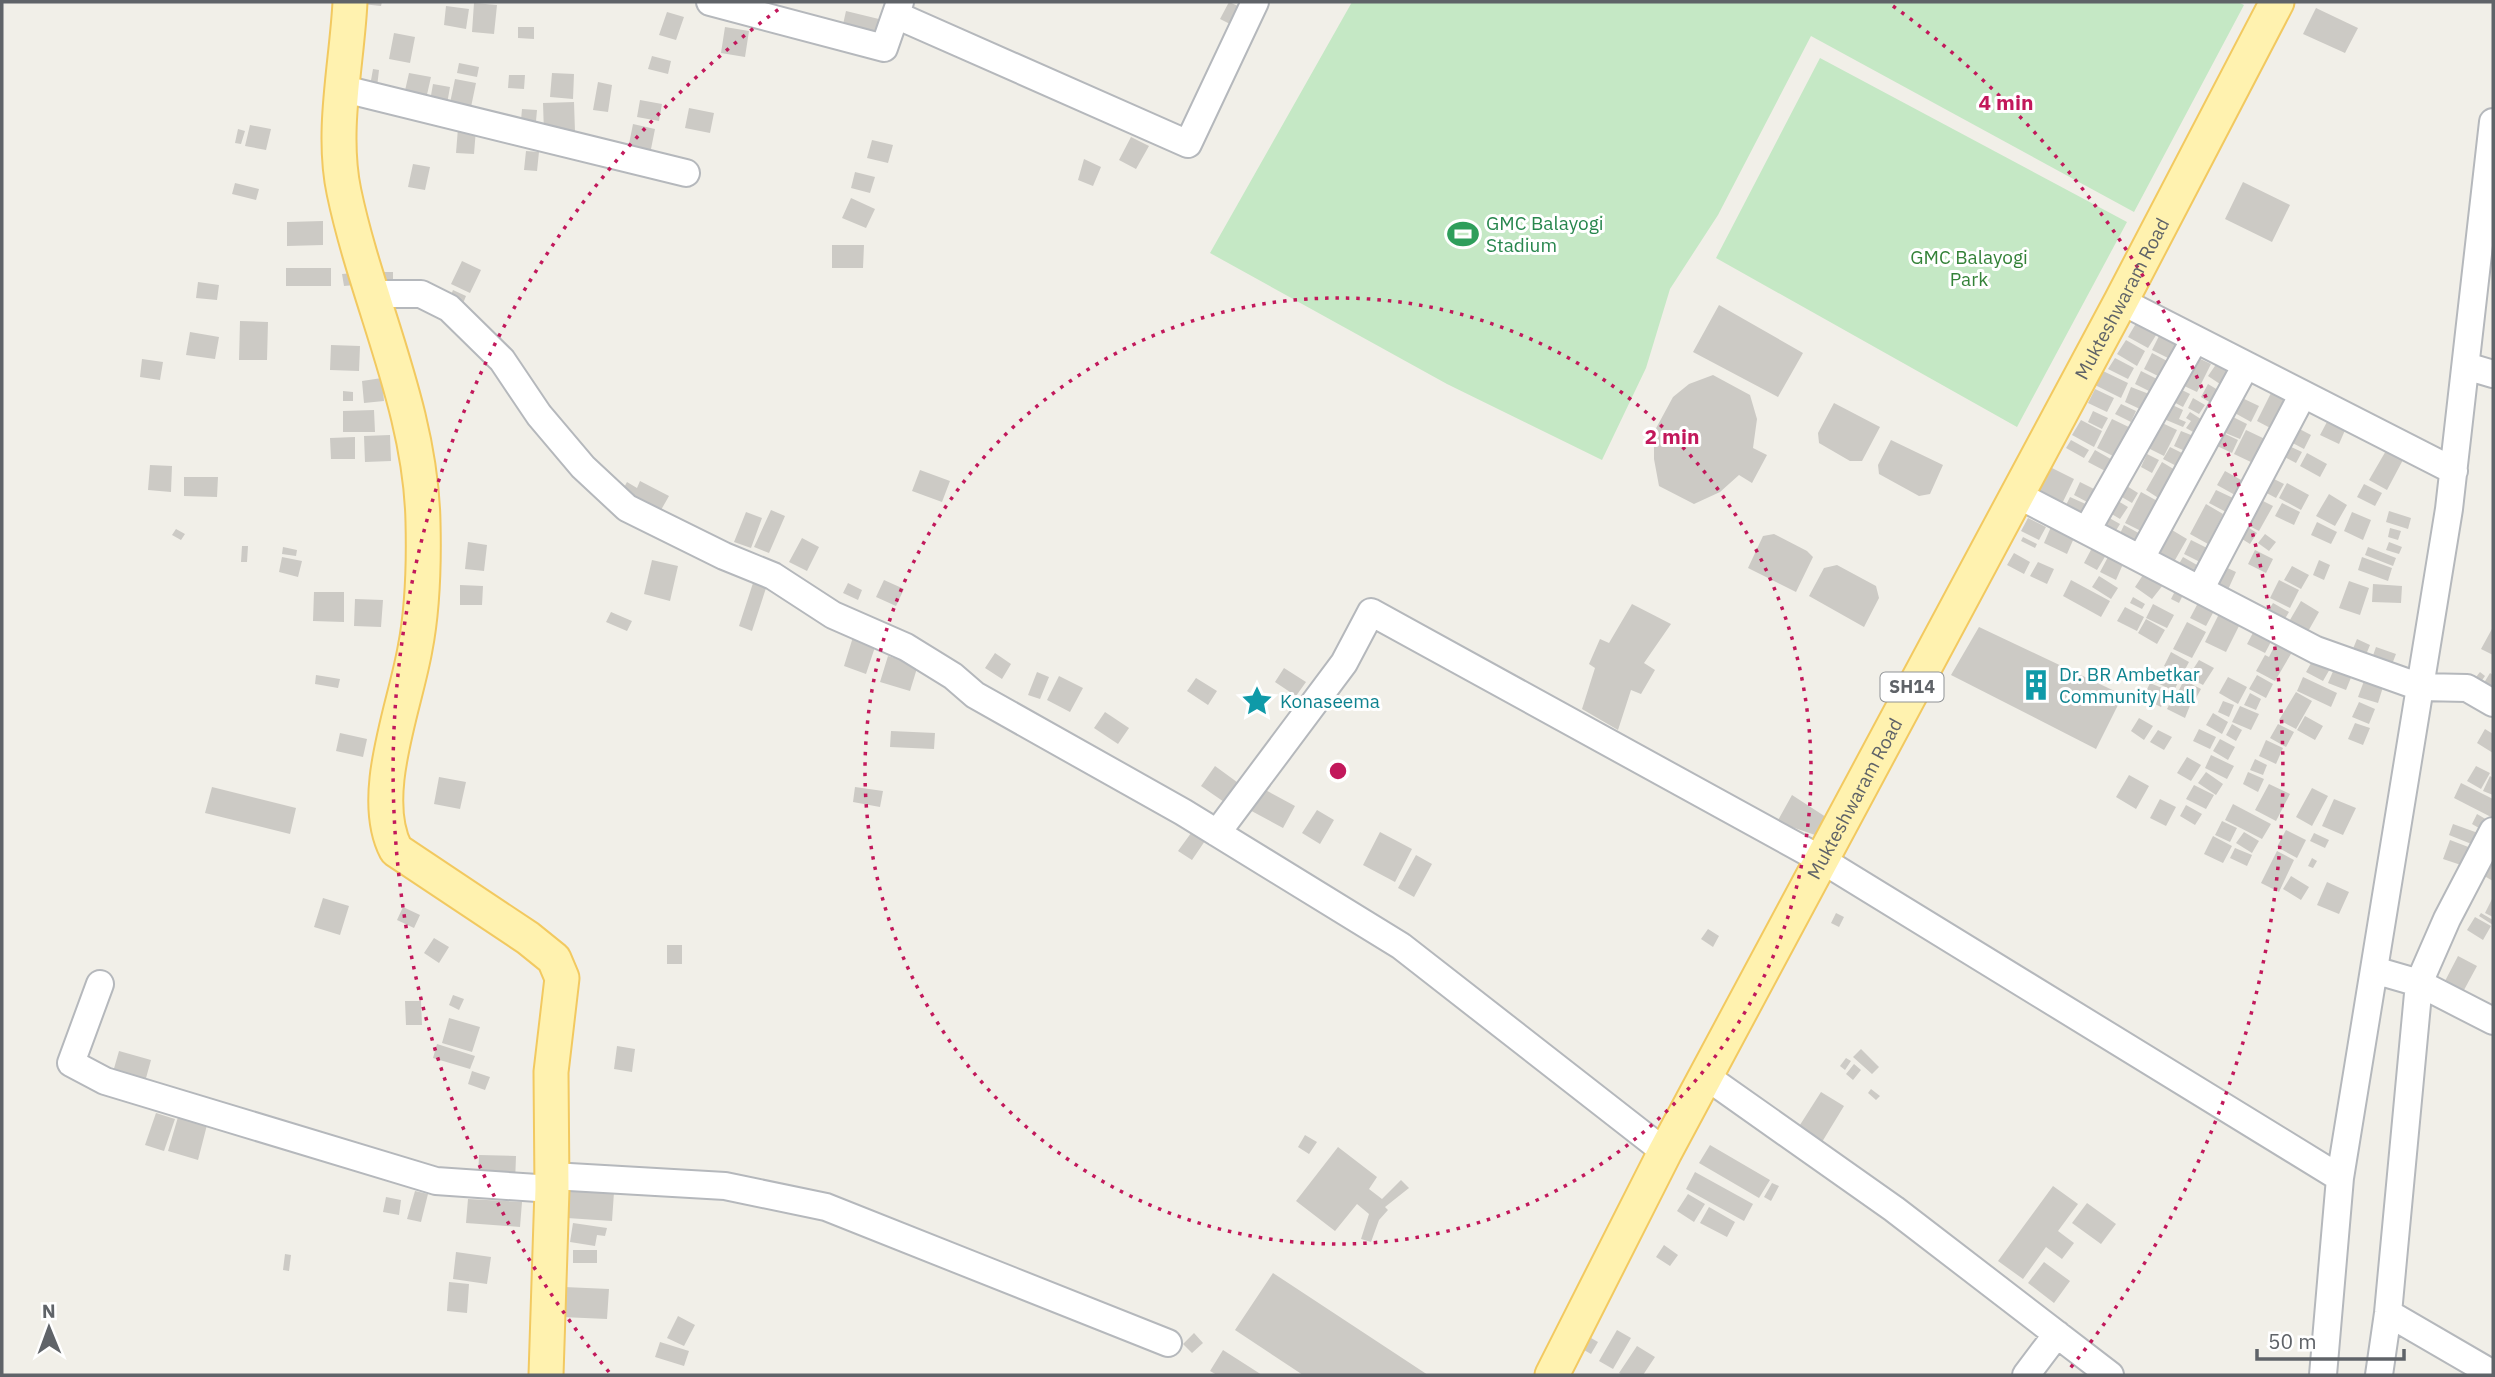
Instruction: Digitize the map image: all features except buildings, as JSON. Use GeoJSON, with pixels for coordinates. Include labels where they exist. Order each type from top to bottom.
{"type":"FeatureCollection","features":[{"type":"Feature","properties":{"kind":"main road"},"geometry":{"type":"LineString","coordinates":[[350,2],[340,135],[344,190],[397,374],[415,458],[423,520],[416,646],[384,793],[387,832],[396,850],[528,938],[554,959],[562,978],[551,1072],[552,1183],[545,1375]]}},
{"type":"Feature","properties":{"kind":"main road","name":"Mukteshwaram Road"},"geometry":{"type":"LineString","coordinates":[[1552,1375],[1665,1152],[2121,301],[2275,2]]}},
{"type":"Feature","properties":{"kind":"street"},"geometry":{"type":"LineString","coordinates":[[710,2],[884,48],[898,8],[1188,144],[1255,2]]}},
{"type":"Feature","properties":{"kind":"street"},"geometry":{"type":"LineString","coordinates":[[344,89],[685,173]]}},
{"type":"Feature","properties":{"kind":"street"},"geometry":{"type":"LineString","coordinates":[[2323,1375],[2340,1178],[2454,471],[2493,122]]}},
{"type":"Feature","properties":{"kind":"street"},"geometry":{"type":"LineString","coordinates":[[373,294],[421,294],[449,307],[502,360],[539,415],[583,467],[627,508],[724,556],[773,576],[833,615],[906,648],[953,676],[975,695],[1217,833],[1401,946],[1665,1152]]}},
{"type":"Feature","properties":{"kind":"street"},"geometry":{"type":"LineString","coordinates":[[2121,301],[2454,471]]}},
{"type":"Feature","properties":{"kind":"street"},"geometry":{"type":"LineString","coordinates":[[2087,530],[2195,339]]}},
{"type":"Feature","properties":{"kind":"street"},"geometry":{"type":"LineString","coordinates":[[2141,558],[2246,365]]}},
{"type":"Feature","properties":{"kind":"street"},"geometry":{"type":"LineString","coordinates":[[2466,366],[2493,374]]}},
{"type":"Feature","properties":{"kind":"street"},"geometry":{"type":"LineString","coordinates":[[2200,588],[2303,394]]}},
{"type":"Feature","properties":{"kind":"street"},"geometry":{"type":"LineString","coordinates":[[2016,494],[2316,650],[2420,687],[2467,688],[2493,703]]}},
{"type":"Feature","properties":{"kind":"street"},"geometry":{"type":"LineString","coordinates":[[1217,833],[1344,663],[1371,612],[1822,860],[2340,1178]]}},
{"type":"Feature","properties":{"kind":"street"},"geometry":{"type":"LineString","coordinates":[[2379,1375],[2388,1313],[2419,983],[2447,919],[2493,831]]}},
{"type":"Feature","properties":{"kind":"street"},"geometry":{"type":"LineString","coordinates":[[2374,970],[2419,983],[2493,1021]]}},
{"type":"Feature","properties":{"kind":"street"},"geometry":{"type":"LineString","coordinates":[[100,984],[71,1063],[104,1081],[436,1181],[725,1185],[826,1207],[1168,1343]]}},
{"type":"Feature","properties":{"kind":"street"},"geometry":{"type":"LineString","coordinates":[[1707,1077],[1894,1209],[2110,1375]]}},
{"type":"Feature","properties":{"kind":"street"},"geometry":{"type":"LineString","coordinates":[[2388,1313],[2493,1374]]}},
{"type":"Feature","properties":{"kind":"street"},"geometry":{"type":"LineString","coordinates":[[2026,1375],[2057,1334]]}},
{"type":"Feature","properties":{"kind":"green space","name":"GMC Balayogi Stadium"},"geometry":{"type":"Polygon","coordinates":[[[1352,2],[2238,2],[2244,5],[2134,212],[1811,36],[1718,215],[1670,289],[1646,368],[1602,460],[1447,384],[1210,253],[1352,2]]]}},
{"type":"Feature","properties":{"kind":"green space","name":"GMC Balayogi Park"},"geometry":{"type":"Polygon","coordinates":[[[1820,58],[2127,222],[2017,427],[1716,258],[1820,58]]]}},
{"type":"Feature","properties":{"kind":"place","name":"GMC Balayogi Stadium"},"geometry":{"type":"Point","coordinates":[1463,234]}},
{"type":"Feature","properties":{"kind":"place","name":"Dr. BR Ambetkar Community Hall"},"geometry":{"type":"Point","coordinates":[2036,685]}},
{"type":"Feature","properties":{"kind":"place","name":"Konaseema"},"geometry":{"type":"Point","coordinates":[1257,701]}}]}
